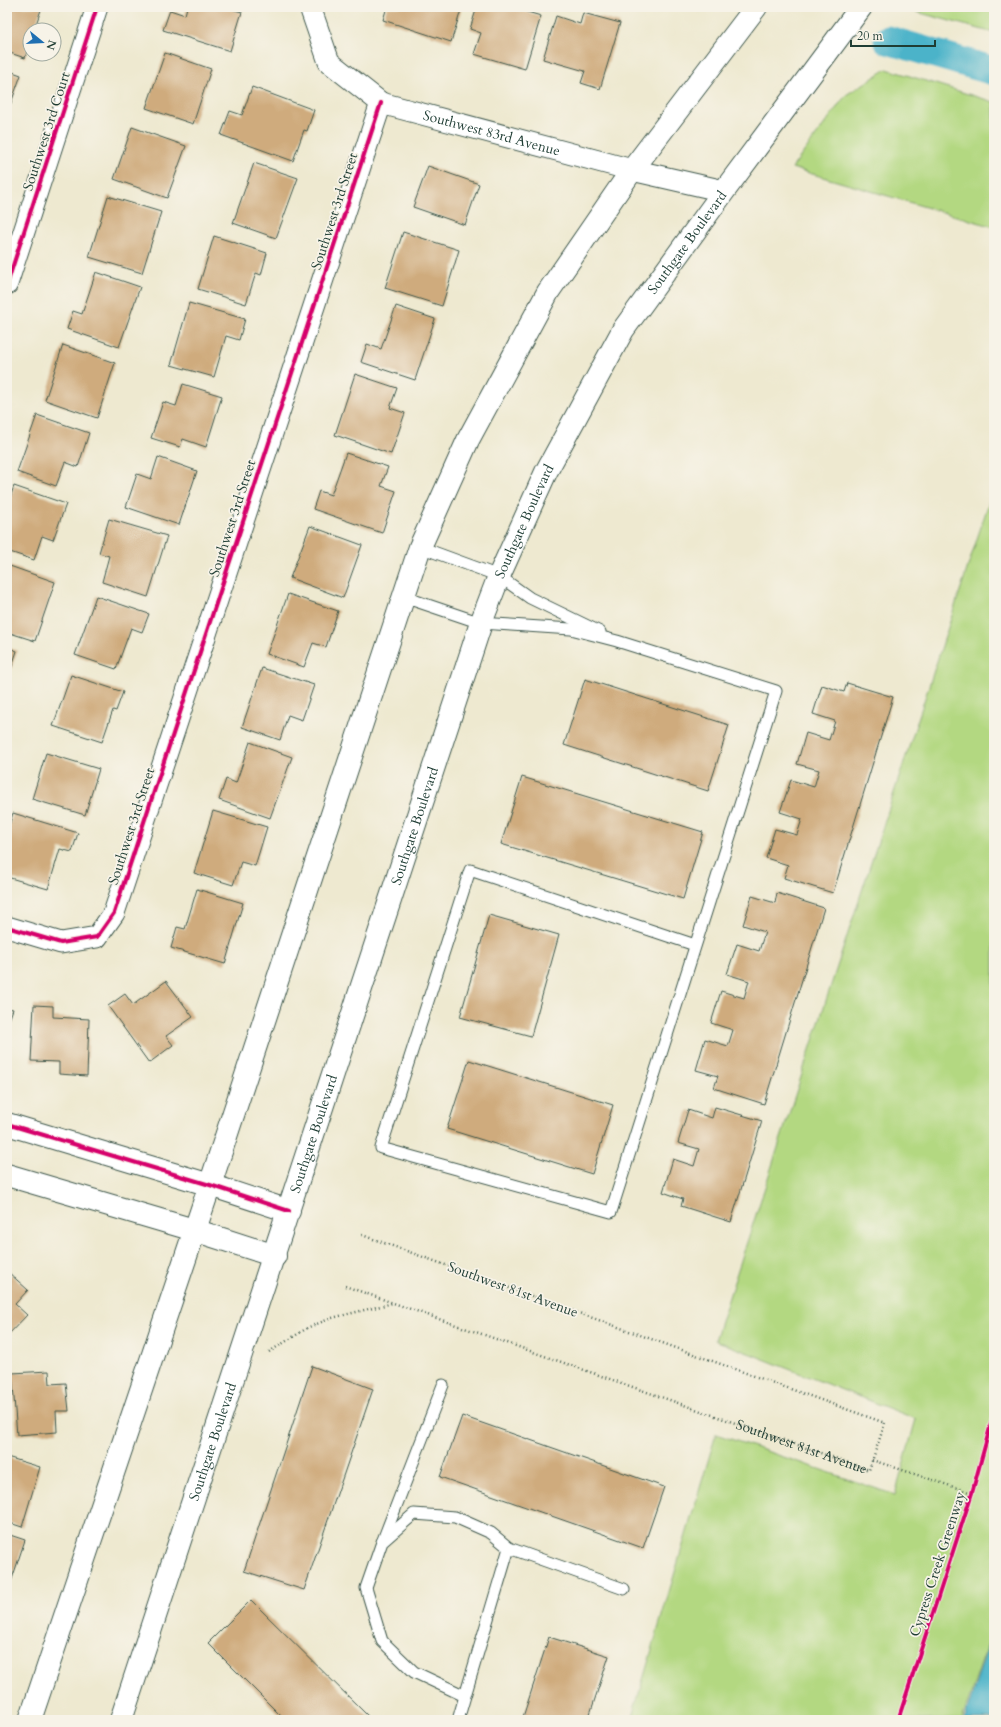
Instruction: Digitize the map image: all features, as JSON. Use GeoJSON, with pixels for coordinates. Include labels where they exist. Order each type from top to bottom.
{"type":"FeatureCollection","features":[{"type":"Feature","properties":{"kind":"main road"},"geometry":{"type":"LineString","coordinates":[[30,1720],[210,1185],[420,547],[468,440],[548,292],[632,170],[756,7]]}},
{"type":"Feature","properties":{"kind":"main road","name":"Southgate Boulevard"},"geometry":{"type":"LineString","coordinates":[[121,1720],[290,1211],[481,624],[499,576],[546,472],[623,330],[861,7]]}},
{"type":"Feature","properties":{"kind":"main road"},"geometry":{"type":"LineString","coordinates":[[7,1124],[210,1185],[290,1211]]}},
{"type":"Feature","properties":{"kind":"main road"},"geometry":{"type":"LineString","coordinates":[[7,1175],[194,1230],[275,1256]]}},
{"type":"Feature","properties":{"kind":"street","name":"Southwest 3rd Court"},"geometry":{"type":"LineString","coordinates":[[7,284],[98,7]]}},
{"type":"Feature","properties":{"kind":"street","name":"Southwest 83rd Avenue"},"geometry":{"type":"LineString","coordinates":[[310,7],[329,62],[381,102],[632,170],[724,192]]}},
{"type":"Feature","properties":{"kind":"street","name":"Southwest 3rd Street"},"geometry":{"type":"LineString","coordinates":[[7,927],[61,943],[96,937],[114,913],[381,102]]}},
{"type":"Feature","properties":{"kind":"lane"},"geometry":{"type":"LineString","coordinates":[[420,547],[499,576],[530,598],[617,641]]}},
{"type":"Feature","properties":{"kind":"lane"},"geometry":{"type":"LineString","coordinates":[[404,596],[481,624],[571,629],[617,641],[776,690],[611,1212],[381,1148],[470,870],[695,945]]}},
{"type":"Feature","properties":{"kind":"lane"},"geometry":{"type":"LineString","coordinates":[[443,1385],[382,1542],[366,1588],[382,1641],[414,1672],[465,1696]]}},
{"type":"Feature","properties":{"kind":"lane"},"geometry":{"type":"LineString","coordinates":[[382,1542],[414,1514],[455,1517],[491,1533],[509,1548],[624,1589]]}},
{"type":"Feature","properties":{"kind":"lane"},"geometry":{"type":"LineString","coordinates":[[458,1720],[509,1548]]}},
{"type":"Feature","properties":{"kind":"path"},"geometry":{"type":"LineString","coordinates":[[234,1376],[282,1342],[310,1326],[332,1318],[395,1303]]}},
{"type":"Feature","properties":{"kind":"path"},"geometry":{"type":"LineString","coordinates":[[872,1460],[972,1493]]}},
{"type":"Feature","properties":{"kind":"green space"},"geometry":{"type":"Polygon","coordinates":[[[994,7],[994,33],[902,8],[994,7]]]}},
{"type":"Feature","properties":{"kind":"green space"},"geometry":{"type":"Polygon","coordinates":[[[887,69],[994,102],[994,227],[792,168],[846,95],[887,69]]]}},
{"type":"Feature","properties":{"kind":"green space"},"geometry":{"type":"Polygon","coordinates":[[[994,487],[994,1625],[962,1720],[631,1720],[716,1434],[895,1495],[916,1419],[715,1340],[994,487]]]}},
{"type":"Feature","properties":{"kind":"water"},"geometry":{"type":"Polygon","coordinates":[[[994,1627],[994,1720],[964,1720],[994,1627]]]}},
{"type":"Feature","properties":{"kind":"building"},"geometry":{"type":"Polygon","coordinates":[[[7,7],[42,7],[37,22],[22,22],[22,57],[7,52],[7,7]]]}},
{"type":"Feature","properties":{"kind":"building"},"geometry":{"type":"Polygon","coordinates":[[[187,7],[232,7],[231,9],[242,12],[230,51],[163,30],[170,10],[185,15],[187,7]]]}},
{"type":"Feature","properties":{"kind":"building"},"geometry":{"type":"Polygon","coordinates":[[[387,7],[462,7],[451,42],[383,20],[387,7]]]}},
{"type":"Feature","properties":{"kind":"building"},"geometry":{"type":"Polygon","coordinates":[[[477,7],[510,7],[541,16],[525,69],[474,54],[481,33],[470,29],[477,7]]]}},
{"type":"Feature","properties":{"kind":"building"},"geometry":{"type":"Polygon","coordinates":[[[583,13],[620,23],[600,89],[581,83],[585,71],[543,59],[556,16],[580,24],[583,13]]]}},
{"type":"Feature","properties":{"kind":"building"},"geometry":{"type":"Polygon","coordinates":[[[165,53],[211,69],[193,124],[146,108],[165,53]]]}},
{"type":"Feature","properties":{"kind":"building"},"geometry":{"type":"Polygon","coordinates":[[[7,70],[21,75],[7,114],[7,70]]]}},
{"type":"Feature","properties":{"kind":"building"},"geometry":{"type":"Polygon","coordinates":[[[252,87],[314,110],[307,131],[304,130],[293,161],[221,135],[230,111],[242,115],[252,87]]]}},
{"type":"Feature","properties":{"kind":"building"},"geometry":{"type":"Polygon","coordinates":[[[132,127],[186,146],[167,198],[114,179],[132,127]]]}},
{"type":"Feature","properties":{"kind":"building"},"geometry":{"type":"Polygon","coordinates":[[[254,163],[298,178],[276,238],[233,223],[254,163]]]}},
{"type":"Feature","properties":{"kind":"building"},"geometry":{"type":"Polygon","coordinates":[[[428,166],[479,184],[465,225],[413,207],[428,166]]]}},
{"type":"Feature","properties":{"kind":"building"},"geometry":{"type":"Polygon","coordinates":[[[108,196],[161,212],[142,273],[89,257],[108,196]]]}},
{"type":"Feature","properties":{"kind":"building"},"geometry":{"type":"Polygon","coordinates":[[[403,232],[459,250],[442,306],[385,288],[403,232]]]}},
{"type":"Feature","properties":{"kind":"building"},"geometry":{"type":"Polygon","coordinates":[[[214,236],[267,253],[261,275],[256,273],[246,304],[198,289],[214,236]]]}},
{"type":"Feature","properties":{"kind":"building"},"geometry":{"type":"Polygon","coordinates":[[[96,272],[140,287],[119,347],[67,329],[73,311],[82,314],[96,272]]]}},
{"type":"Feature","properties":{"kind":"building"},"geometry":{"type":"Polygon","coordinates":[[[189,303],[245,319],[239,340],[226,336],[214,377],[171,365],[189,303]]]}},
{"type":"Feature","properties":{"kind":"building"},"geometry":{"type":"Polygon","coordinates":[[[396,306],[435,319],[415,380],[361,362],[367,344],[381,349],[396,306]]]}},
{"type":"Feature","properties":{"kind":"building"},"geometry":{"type":"Polygon","coordinates":[[[63,345],[115,363],[97,418],[45,400],[63,345]]]}},
{"type":"Feature","properties":{"kind":"building"},"geometry":{"type":"Polygon","coordinates":[[[355,374],[397,388],[390,408],[405,413],[391,454],[335,435],[355,374]]]}},
{"type":"Feature","properties":{"kind":"building"},"geometry":{"type":"Polygon","coordinates":[[[183,384],[222,396],[206,447],[183,439],[180,447],[151,438],[163,402],[176,406],[183,384]]]}},
{"type":"Feature","properties":{"kind":"building"},"geometry":{"type":"Polygon","coordinates":[[[37,415],[89,433],[78,467],[65,462],[56,486],[17,472],[37,415]]]}},
{"type":"Feature","properties":{"kind":"building"},"geometry":{"type":"Polygon","coordinates":[[[346,453],[388,467],[381,486],[396,491],[382,533],[313,509],[319,491],[331,495],[346,453]]]}},
{"type":"Feature","properties":{"kind":"building"},"geometry":{"type":"Polygon","coordinates":[[[158,457],[197,471],[179,525],[126,507],[137,474],[151,479],[158,457]]]}},
{"type":"Feature","properties":{"kind":"building"},"geometry":{"type":"Polygon","coordinates":[[[14,486],[66,504],[53,540],[42,536],[34,560],[7,551],[7,507],[14,486]]]}},
{"type":"Feature","properties":{"kind":"building"},"geometry":{"type":"Polygon","coordinates":[[[109,519],[167,536],[148,597],[102,582],[109,556],[99,553],[109,519]]]}},
{"type":"Feature","properties":{"kind":"building"},"geometry":{"type":"Polygon","coordinates":[[[310,526],[362,545],[343,598],[290,578],[310,526]]]}},
{"type":"Feature","properties":{"kind":"building"},"geometry":{"type":"Polygon","coordinates":[[[7,565],[55,582],[35,641],[7,632],[7,565]]]}},
{"type":"Feature","properties":{"kind":"building"},"geometry":{"type":"Polygon","coordinates":[[[288,594],[338,611],[326,647],[313,643],[304,667],[267,654],[288,594]]]}},
{"type":"Feature","properties":{"kind":"building"},"geometry":{"type":"Polygon","coordinates":[[[96,596],[149,614],[142,632],[131,628],[116,669],[75,655],[96,596]]]}},
{"type":"Feature","properties":{"kind":"building"},"geometry":{"type":"Polygon","coordinates":[[[7,647],[17,651],[7,681],[7,647]]]}},
{"type":"Feature","properties":{"kind":"building"},"geometry":{"type":"Polygon","coordinates":[[[262,668],[314,685],[302,720],[288,715],[280,740],[242,727],[262,668]]]}},
{"type":"Feature","properties":{"kind":"building"},"geometry":{"type":"Polygon","coordinates":[[[71,675],[123,692],[116,711],[113,710],[102,742],[53,726],[71,675]]]}},
{"type":"Feature","properties":{"kind":"building"},"geometry":{"type":"Polygon","coordinates":[[[585,679],[729,725],[708,791],[564,745],[585,679]]]}},
{"type":"Feature","properties":{"kind":"building"},"geometry":{"type":"Polygon","coordinates":[[[847,683],[893,697],[833,893],[784,878],[788,865],[766,858],[775,829],[797,835],[802,819],[780,812],[791,780],[814,787],[819,770],[797,764],[806,733],[829,740],[835,721],[813,714],[822,685],[844,692],[847,683]]]}},
{"type":"Feature","properties":{"kind":"building"},"geometry":{"type":"Polygon","coordinates":[[[250,742],[292,757],[270,818],[219,800],[226,779],[236,783],[250,742]]]}},
{"type":"Feature","properties":{"kind":"building"},"geometry":{"type":"Polygon","coordinates":[[[46,753],[99,769],[85,815],[32,799],[46,753]]]}},
{"type":"Feature","properties":{"kind":"building"},"geometry":{"type":"Polygon","coordinates":[[[522,777],[703,832],[683,899],[501,844],[522,777]]]}},
{"type":"Feature","properties":{"kind":"building"},"geometry":{"type":"Polygon","coordinates":[[[213,811],[267,827],[255,866],[241,862],[233,885],[194,873],[213,811]]]}},
{"type":"Feature","properties":{"kind":"building"},"geometry":{"type":"Polygon","coordinates":[[[13,813],[78,833],[72,852],[60,849],[48,889],[7,877],[7,862],[10,851],[7,850],[7,832],[13,813]]]}},
{"type":"Feature","properties":{"kind":"building"},"geometry":{"type":"Polygon","coordinates":[[[197,889],[243,903],[225,964],[171,948],[177,927],[185,929],[197,889]]]}},
{"type":"Feature","properties":{"kind":"building"},"geometry":{"type":"Polygon","coordinates":[[[777,893],[824,908],[764,1104],[714,1088],[718,1076],[696,1070],[705,1039],[728,1046],[733,1030],[711,1023],[721,991],[744,998],[749,981],[727,974],[737,944],[759,951],[765,932],[743,925],[752,896],[775,903],[777,893]]]}},
{"type":"Feature","properties":{"kind":"building"},"geometry":{"type":"Polygon","coordinates":[[[489,915],[559,935],[531,1036],[460,1017],[489,915]]]}},
{"type":"Feature","properties":{"kind":"building"},"geometry":{"type":"Polygon","coordinates":[[[166,981],[193,1017],[166,1036],[173,1045],[149,1063],[108,1006],[125,994],[133,1005],[166,981]]]}},
{"type":"Feature","properties":{"kind":"building"},"geometry":{"type":"Polygon","coordinates":[[[34,1005],[53,1006],[53,1017],[89,1019],[87,1076],[59,1074],[59,1062],[31,1061],[34,1005]]]}},
{"type":"Feature","properties":{"kind":"building"},"geometry":{"type":"Polygon","coordinates":[[[7,1008],[13,1009],[7,1026],[7,1008]]]}},
{"type":"Feature","properties":{"kind":"building"},"geometry":{"type":"Polygon","coordinates":[[[469,1060],[613,1105],[592,1174],[447,1129],[469,1060]]]}},
{"type":"Feature","properties":{"kind":"building"},"geometry":{"type":"Polygon","coordinates":[[[715,1107],[762,1121],[731,1222],[681,1206],[683,1199],[663,1192],[673,1159],[694,1166],[699,1149],[678,1143],[688,1110],[712,1118],[715,1107]]]}},
{"type":"Feature","properties":{"kind":"building"},"geometry":{"type":"Polygon","coordinates":[[[7,1271],[28,1290],[15,1304],[27,1315],[7,1336],[7,1271]]]}},
{"type":"Feature","properties":{"kind":"building"},"geometry":{"type":"Polygon","coordinates":[[[312,1366],[373,1389],[304,1590],[244,1571],[312,1366]]]}},
{"type":"Feature","properties":{"kind":"building"},"geometry":{"type":"Polygon","coordinates":[[[49,1371],[50,1384],[66,1383],[69,1411],[56,1411],[57,1432],[17,1435],[12,1373],[49,1371]]]}},
{"type":"Feature","properties":{"kind":"building"},"geometry":{"type":"Polygon","coordinates":[[[462,1416],[664,1487],[643,1548],[440,1477],[462,1416]]]}},
{"type":"Feature","properties":{"kind":"building"},"geometry":{"type":"Polygon","coordinates":[[[7,1457],[40,1467],[22,1527],[7,1522],[7,1457]]]}},
{"type":"Feature","properties":{"kind":"building"},"geometry":{"type":"Polygon","coordinates":[[[7,1534],[25,1540],[7,1594],[7,1534]]]}},
{"type":"Feature","properties":{"kind":"building"},"geometry":{"type":"Polygon","coordinates":[[[251,1600],[372,1720],[285,1720],[208,1643],[251,1600]]]}},
{"type":"Feature","properties":{"kind":"building"},"geometry":{"type":"Polygon","coordinates":[[[549,1637],[609,1656],[588,1720],[522,1720],[549,1637]]]}},
{"type":"Feature","properties":{"kind":"waterway"},"geometry":{"type":"LineString","coordinates":[[888,40],[994,71]]}},
{"type":"Feature","properties":{"kind":"cycle path"},"geometry":{"type":"LineString","coordinates":[[7,284],[97,7]]}},
{"type":"Feature","properties":{"kind":"cycle path"},"geometry":{"type":"LineString","coordinates":[[7,927],[61,943],[97,937],[114,913],[381,103]]}},
{"type":"Feature","properties":{"kind":"cycle path"},"geometry":{"type":"LineString","coordinates":[[7,1124],[210,1185],[289,1211]]}},
{"type":"Feature","properties":{"kind":"cycle path","name":"Cypress Creek Greenway"},"geometry":{"type":"LineString","coordinates":[[898,1720],[972,1493],[994,1413]]}}]}
